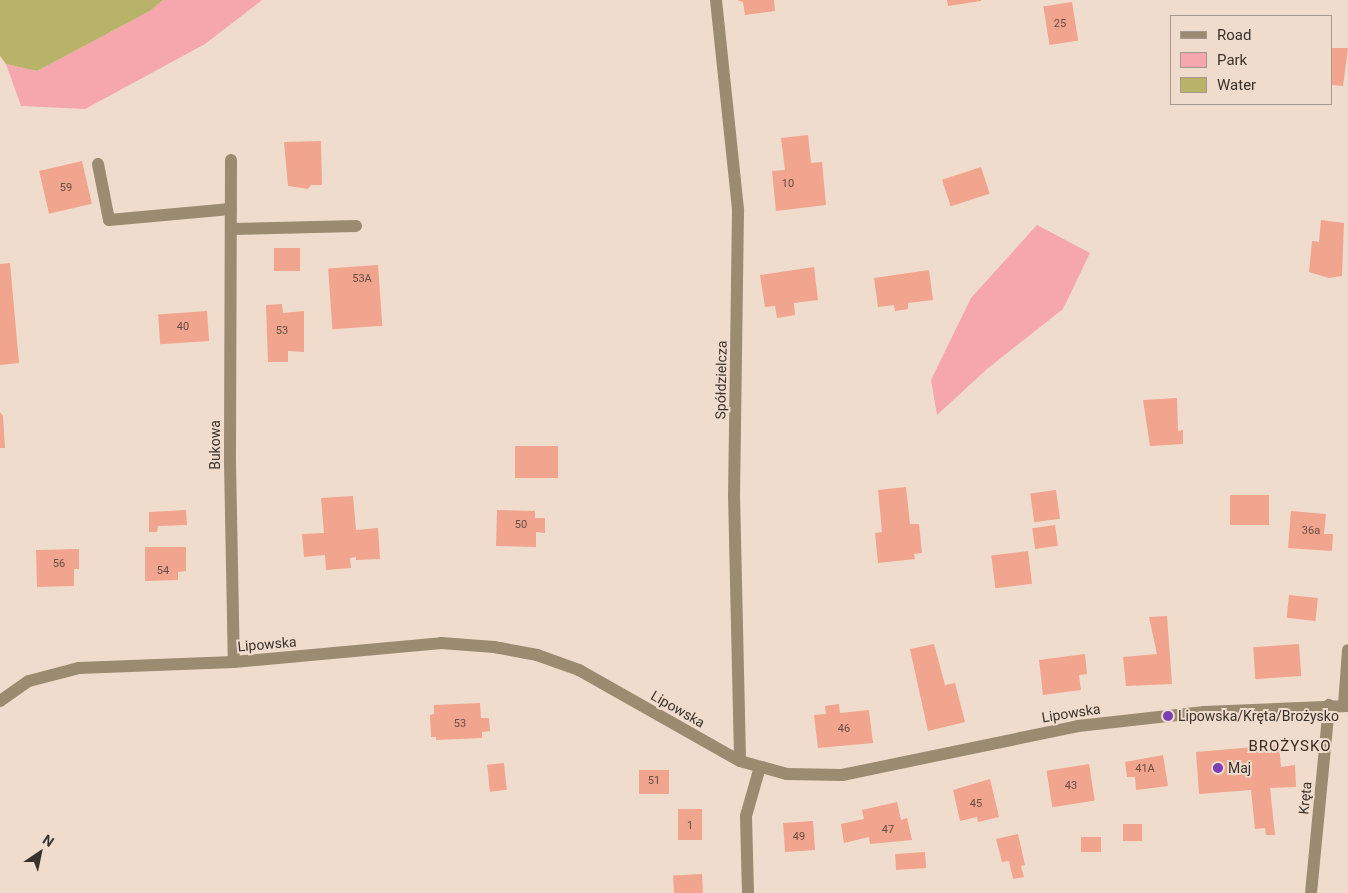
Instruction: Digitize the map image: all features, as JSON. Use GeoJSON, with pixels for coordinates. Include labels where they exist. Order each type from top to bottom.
{"type":"FeatureCollection","features":[{"type":"Feature","properties":{"kind":"street","name":"Spółdzielcza"},"geometry":{"type":"LineString","coordinates":[[716,0],[738,212],[734,494],[740,761]]}},
{"type":"Feature","properties":{"kind":"street","name":"Bukowa"},"geometry":{"type":"LineString","coordinates":[[231,160],[234,662]]}},
{"type":"Feature","properties":{"kind":"street"},"geometry":{"type":"LineString","coordinates":[[98,164],[109,220],[231,209]]}},
{"type":"Feature","properties":{"kind":"street"},"geometry":{"type":"LineString","coordinates":[[231,229],[356,226]]}},
{"type":"Feature","properties":{"kind":"street","name":"Lipowska"},"geometry":{"type":"LineString","coordinates":[[0,701],[29,681],[79,668],[234,662],[441,643],[494,647],[537,655],[579,670],[740,761],[787,774],[842,775],[1078,726],[1204,712],[1346,706]]}},
{"type":"Feature","properties":{"kind":"street"},"geometry":{"type":"LineString","coordinates":[[1346,706],[1348,650]]}},
{"type":"Feature","properties":{"kind":"street","name":"Kręta"},"geometry":{"type":"LineString","coordinates":[[1311,893],[1329,706]]}},
{"type":"Feature","properties":{"kind":"street"},"geometry":{"type":"LineString","coordinates":[[748,893],[746,816],[760,767]]}},
{"type":"Feature","properties":{"kind":"green space"},"geometry":{"type":"Polygon","coordinates":[[[163,0],[262,0],[205,44],[85,109],[21,106],[6,64],[37,71],[150,11],[163,0]]]}},
{"type":"Feature","properties":{"kind":"green space"},"geometry":{"type":"Polygon","coordinates":[[[1037,225],[1090,253],[1063,309],[987,369],[937,415],[931,380],[971,298],[1037,225]]]}},
{"type":"Feature","properties":{"kind":"water"},"geometry":{"type":"Polygon","coordinates":[[[0,0],[163,0],[150,11],[37,71],[6,64],[0,56],[0,0]]]}},
{"type":"Feature","properties":{"kind":"building"},"geometry":{"type":"Polygon","coordinates":[[[737,0],[774,0],[775,11],[745,15],[743,2],[737,0]]]}},
{"type":"Feature","properties":{"kind":"building"},"geometry":{"type":"Polygon","coordinates":[[[947,0],[981,0],[981,1],[948,6],[947,0]]]}},
{"type":"Feature","properties":{"kind":"building"},"geometry":{"type":"Polygon","coordinates":[[[1072,2],[1078,41],[1049,45],[1043,7],[1072,2]]]}},
{"type":"Feature","properties":{"kind":"building"},"geometry":{"type":"Polygon","coordinates":[[[1333,48],[1348,48],[1343,86],[1333,85],[1333,48]]]}},
{"type":"Feature","properties":{"kind":"building"},"geometry":{"type":"Polygon","coordinates":[[[808,135],[811,163],[822,162],[826,205],[776,211],[772,171],[785,170],[781,138],[808,135]]]}},
{"type":"Feature","properties":{"kind":"building"},"geometry":{"type":"Polygon","coordinates":[[[321,141],[322,185],[311,185],[308,189],[288,186],[284,142],[321,141]]]}},
{"type":"Feature","properties":{"kind":"building"},"geometry":{"type":"Polygon","coordinates":[[[82,161],[92,204],[49,214],[39,171],[82,161]]]}},
{"type":"Feature","properties":{"kind":"building"},"geometry":{"type":"Polygon","coordinates":[[[981,167],[990,194],[951,206],[942,180],[981,167]]]}},
{"type":"Feature","properties":{"kind":"building"},"geometry":{"type":"Polygon","coordinates":[[[1321,220],[1344,223],[1342,276],[1329,278],[1309,272],[1312,241],[1319,242],[1321,220]]]}},
{"type":"Feature","properties":{"kind":"building"},"geometry":{"type":"Polygon","coordinates":[[[274,248],[300,248],[300,271],[274,271],[274,248]]]}},
{"type":"Feature","properties":{"kind":"building"},"geometry":{"type":"Polygon","coordinates":[[[10,263],[19,363],[0,365],[0,264],[10,263]]]}},
{"type":"Feature","properties":{"kind":"building"},"geometry":{"type":"Polygon","coordinates":[[[378,265],[382,326],[332,329],[328,268],[378,265]]]}},
{"type":"Feature","properties":{"kind":"building"},"geometry":{"type":"Polygon","coordinates":[[[814,267],[818,300],[794,303],[795,315],[777,318],[775,306],[765,307],[760,275],[814,267]]]}},
{"type":"Feature","properties":{"kind":"building"},"geometry":{"type":"Polygon","coordinates":[[[929,270],[933,300],[908,303],[908,309],[895,311],[894,305],[878,307],[874,278],[929,270]]]}},
{"type":"Feature","properties":{"kind":"building"},"geometry":{"type":"Polygon","coordinates":[[[282,304],[283,313],[304,311],[304,352],[288,351],[288,362],[268,362],[266,305],[282,304]]]}},
{"type":"Feature","properties":{"kind":"building"},"geometry":{"type":"Polygon","coordinates":[[[207,311],[209,341],[160,344],[158,314],[207,311]]]}},
{"type":"Feature","properties":{"kind":"building"},"geometry":{"type":"Polygon","coordinates":[[[1177,398],[1178,431],[1183,430],[1183,444],[1150,446],[1143,400],[1177,398]]]}},
{"type":"Feature","properties":{"kind":"building"},"geometry":{"type":"Polygon","coordinates":[[[0,412],[3,416],[5,448],[0,448],[0,412]]]}},
{"type":"Feature","properties":{"kind":"building"},"geometry":{"type":"Polygon","coordinates":[[[515,446],[558,446],[558,478],[515,478],[515,446]]]}},
{"type":"Feature","properties":{"kind":"building"},"geometry":{"type":"Polygon","coordinates":[[[906,487],[910,524],[919,524],[922,553],[914,554],[915,559],[878,563],[875,533],[882,532],[878,490],[906,487]]]}},
{"type":"Feature","properties":{"kind":"building"},"geometry":{"type":"Polygon","coordinates":[[[1056,490],[1060,519],[1034,522],[1030,494],[1056,490]]]}},
{"type":"Feature","properties":{"kind":"building"},"geometry":{"type":"Polygon","coordinates":[[[1230,495],[1269,495],[1269,525],[1230,525],[1230,495]]]}},
{"type":"Feature","properties":{"kind":"building"},"geometry":{"type":"Polygon","coordinates":[[[353,496],[356,530],[378,528],[380,559],[356,560],[356,557],[350,558],[351,568],[326,570],[325,555],[304,557],[302,534],[324,533],[321,498],[353,496]]]}},
{"type":"Feature","properties":{"kind":"building"},"geometry":{"type":"Polygon","coordinates":[[[186,510],[187,525],[158,526],[157,532],[149,532],[149,512],[186,510]]]}},
{"type":"Feature","properties":{"kind":"building"},"geometry":{"type":"Polygon","coordinates":[[[497,510],[535,511],[535,518],[545,518],[545,533],[536,532],[536,547],[496,546],[497,510]]]}},
{"type":"Feature","properties":{"kind":"building"},"geometry":{"type":"Polygon","coordinates":[[[1291,511],[1326,514],[1324,534],[1333,534],[1332,551],[1288,548],[1291,511]]]}},
{"type":"Feature","properties":{"kind":"building"},"geometry":{"type":"Polygon","coordinates":[[[1055,525],[1058,546],[1035,549],[1032,528],[1055,525]]]}},
{"type":"Feature","properties":{"kind":"building"},"geometry":{"type":"Polygon","coordinates":[[[145,547],[186,547],[186,571],[178,572],[178,580],[145,581],[145,547]]]}},
{"type":"Feature","properties":{"kind":"building"},"geometry":{"type":"Polygon","coordinates":[[[79,549],[79,569],[74,569],[74,586],[37,587],[36,550],[79,549]]]}},
{"type":"Feature","properties":{"kind":"building"},"geometry":{"type":"Polygon","coordinates":[[[1028,551],[1032,584],[995,588],[991,556],[1028,551]]]}},
{"type":"Feature","properties":{"kind":"building"},"geometry":{"type":"Polygon","coordinates":[[[1289,595],[1318,598],[1315,621],[1287,618],[1289,595]]]}},
{"type":"Feature","properties":{"kind":"building"},"geometry":{"type":"Polygon","coordinates":[[[1167,616],[1172,684],[1126,686],[1123,657],[1157,654],[1149,617],[1167,616]]]}},
{"type":"Feature","properties":{"kind":"building"},"geometry":{"type":"Polygon","coordinates":[[[934,644],[945,685],[955,683],[965,722],[928,731],[910,649],[934,644]]]}},
{"type":"Feature","properties":{"kind":"building"},"geometry":{"type":"Polygon","coordinates":[[[1299,644],[1301,676],[1255,679],[1253,647],[1299,644]]]}},
{"type":"Feature","properties":{"kind":"building"},"geometry":{"type":"Polygon","coordinates":[[[1085,654],[1087,674],[1079,675],[1081,690],[1043,695],[1039,660],[1085,654]]]}},
{"type":"Feature","properties":{"kind":"building"},"geometry":{"type":"Polygon","coordinates":[[[480,703],[481,718],[489,718],[490,731],[482,732],[482,738],[436,740],[436,737],[431,737],[430,715],[434,714],[434,705],[480,703]]]}},
{"type":"Feature","properties":{"kind":"building"},"geometry":{"type":"Polygon","coordinates":[[[839,704],[840,713],[869,710],[873,743],[818,748],[814,715],[826,714],[825,706],[839,704]]]}},
{"type":"Feature","properties":{"kind":"building"},"geometry":{"type":"Polygon","coordinates":[[[1279,745],[1281,767],[1295,765],[1296,787],[1270,788],[1275,835],[1266,835],[1265,828],[1255,829],[1251,790],[1199,794],[1196,752],[1279,745]]]}},
{"type":"Feature","properties":{"kind":"building"},"geometry":{"type":"Polygon","coordinates":[[[1163,755],[1168,786],[1136,790],[1135,777],[1127,777],[1125,762],[1163,755]]]}},
{"type":"Feature","properties":{"kind":"building"},"geometry":{"type":"Polygon","coordinates":[[[504,763],[507,790],[490,792],[487,765],[504,763]]]}},
{"type":"Feature","properties":{"kind":"building"},"geometry":{"type":"Polygon","coordinates":[[[1089,764],[1095,801],[1052,807],[1047,771],[1089,764]]]}},
{"type":"Feature","properties":{"kind":"building"},"geometry":{"type":"Polygon","coordinates":[[[639,770],[669,770],[669,794],[639,794],[639,770]]]}},
{"type":"Feature","properties":{"kind":"building"},"geometry":{"type":"Polygon","coordinates":[[[990,779],[999,817],[978,822],[977,817],[960,821],[953,790],[990,779]]]}},
{"type":"Feature","properties":{"kind":"building"},"geometry":{"type":"Polygon","coordinates":[[[897,802],[901,820],[907,818],[912,840],[870,844],[869,837],[844,843],[841,824],[864,819],[862,810],[897,802]]]}},
{"type":"Feature","properties":{"kind":"building"},"geometry":{"type":"Polygon","coordinates":[[[678,809],[702,809],[702,840],[678,840],[678,809]]]}},
{"type":"Feature","properties":{"kind":"building"},"geometry":{"type":"Polygon","coordinates":[[[813,821],[815,850],[785,852],[783,823],[813,821]]]}},
{"type":"Feature","properties":{"kind":"building"},"geometry":{"type":"Polygon","coordinates":[[[1123,824],[1142,824],[1142,841],[1123,841],[1123,824]]]}},
{"type":"Feature","properties":{"kind":"building"},"geometry":{"type":"Polygon","coordinates":[[[1018,834],[1025,865],[1021,866],[1024,877],[1013,879],[1009,861],[1002,862],[996,839],[1018,834]]]}},
{"type":"Feature","properties":{"kind":"building"},"geometry":{"type":"Polygon","coordinates":[[[1081,837],[1101,837],[1101,852],[1081,852],[1081,837]]]}},
{"type":"Feature","properties":{"kind":"building"},"geometry":{"type":"Polygon","coordinates":[[[925,852],[926,868],[896,870],[895,854],[925,852]]]}},
{"type":"Feature","properties":{"kind":"building"},"geometry":{"type":"Polygon","coordinates":[[[702,874],[703,893],[674,893],[673,876],[702,874]]]}},
{"type":"Feature","properties":{"kind":"place","name":"Lipowska/Kręta/Brożysko"},"geometry":{"type":"Point","coordinates":[1168,716]}},
{"type":"Feature","properties":{"kind":"place","name":"Maj"},"geometry":{"type":"Point","coordinates":[1218,768]}},
{"type":"Feature","properties":{"kind":"district","name":"BROŻYSKO"},"geometry":{"type":"Point","coordinates":[1290,747]}}]}
